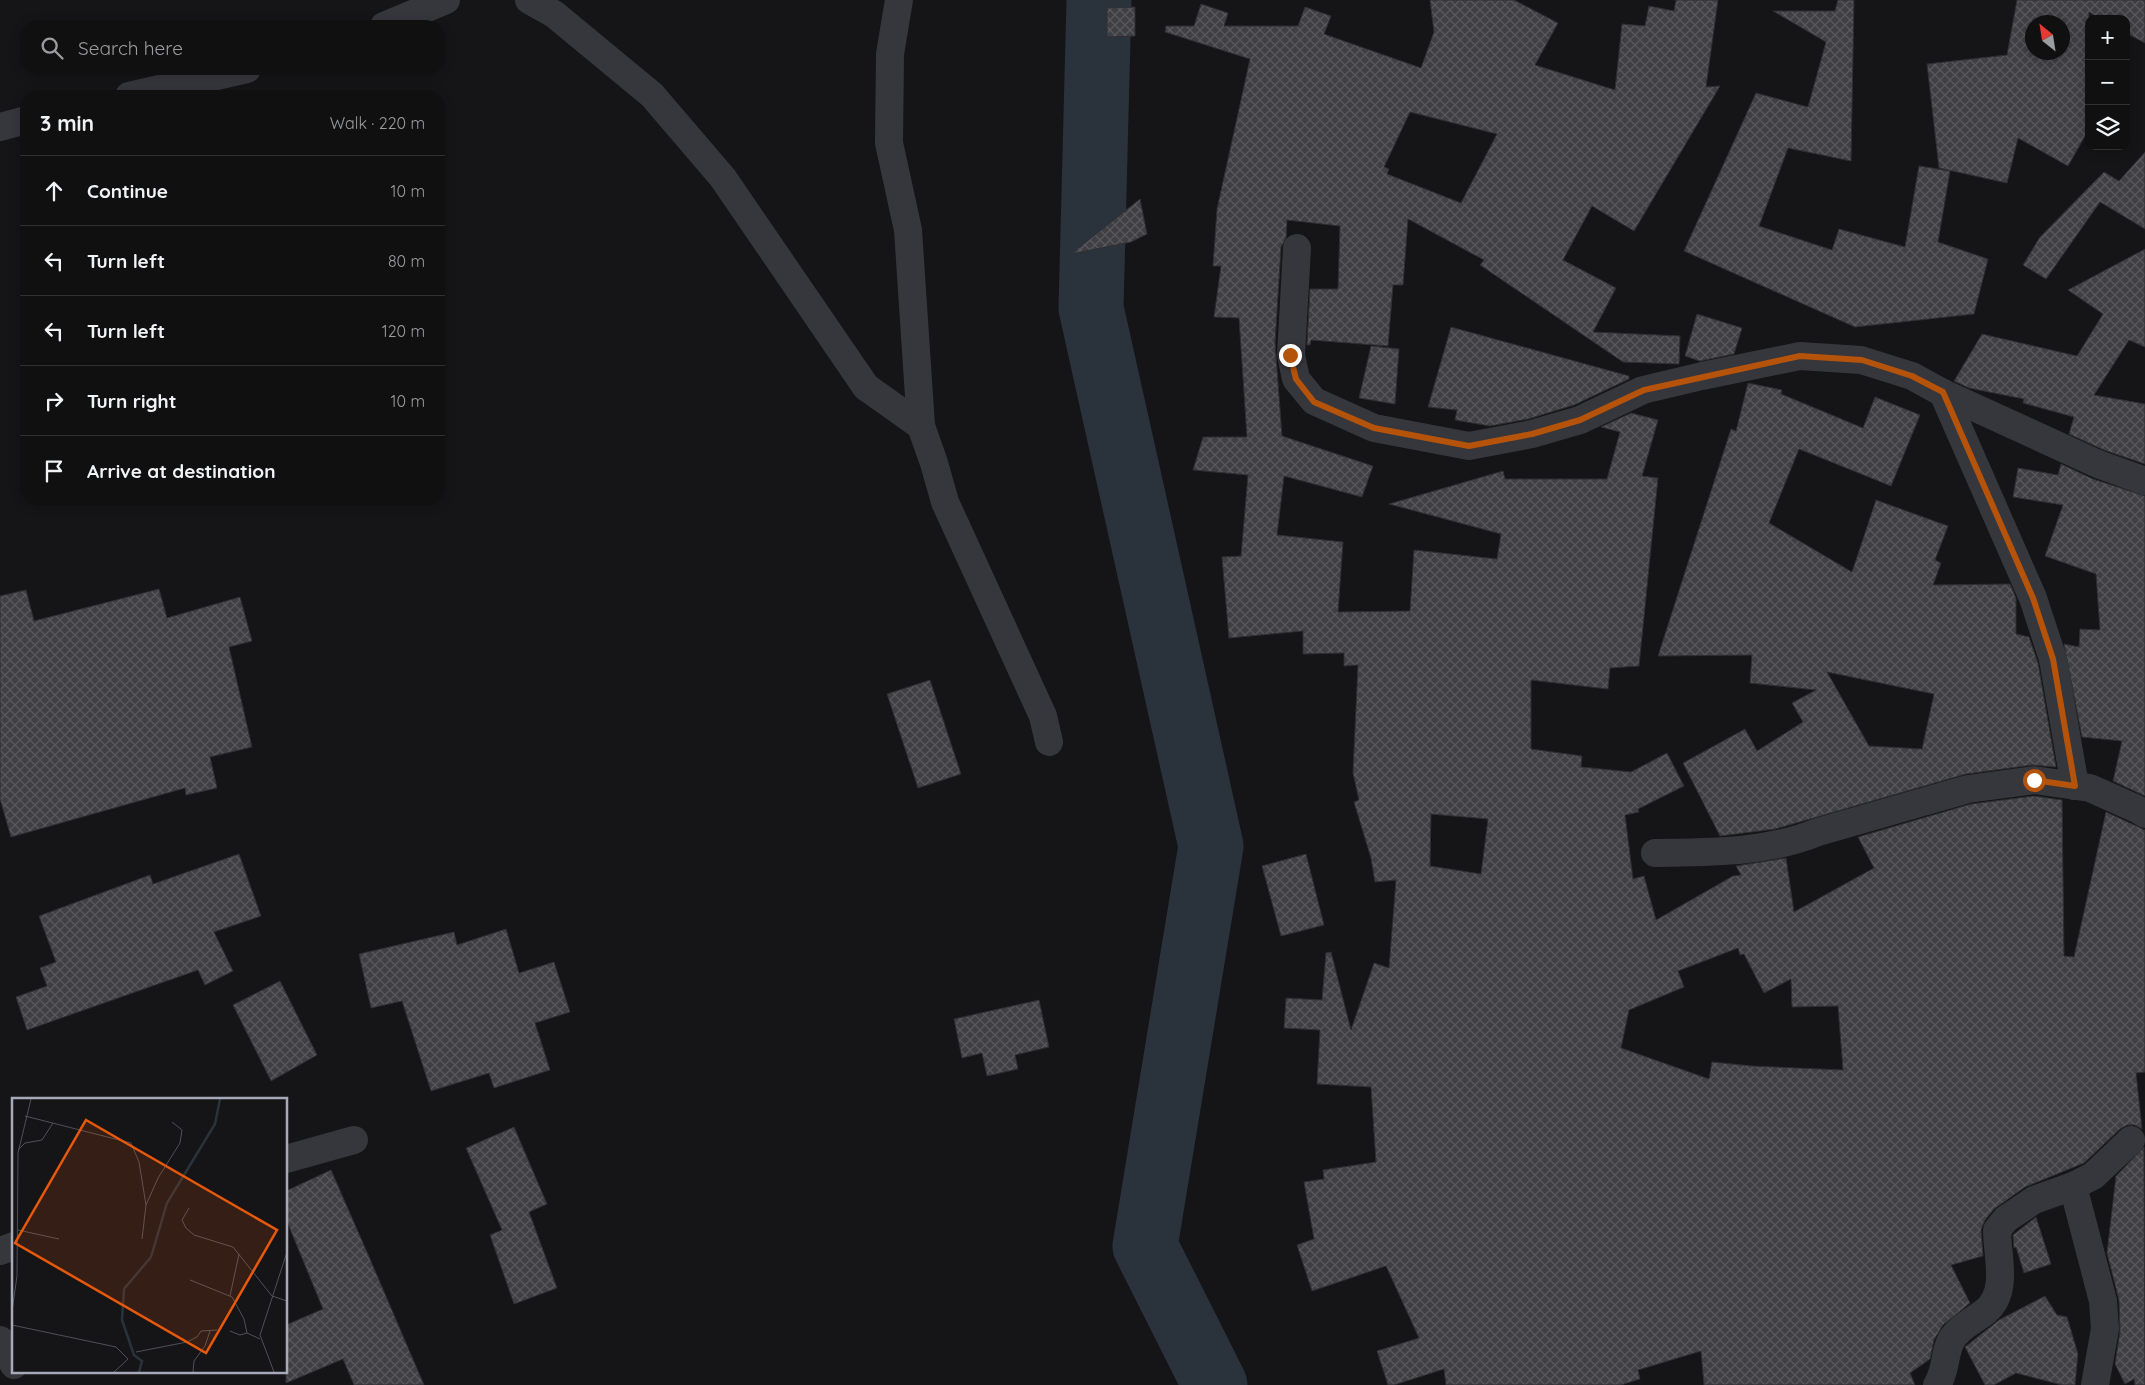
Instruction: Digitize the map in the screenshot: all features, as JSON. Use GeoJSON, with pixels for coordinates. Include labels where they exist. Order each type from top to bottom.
{"type":"FeatureCollection","features":[{"type":"Feature","properties":{"kind":"street"},"geometry":{"type":"LineString","coordinates":[[398,20],[446,0]]}},
{"type":"Feature","properties":{"kind":"street"},"geometry":{"type":"LineString","coordinates":[[529,0],[554,14],[634,78],[652,95],[723,178],[866,387],[921,426]]}},
{"type":"Feature","properties":{"kind":"street"},"geometry":{"type":"LineString","coordinates":[[899,0],[890,54],[889,143],[908,230],[921,426],[945,502],[1044,716],[1050,742]]}},
{"type":"Feature","properties":{"kind":"street"},"geometry":{"type":"LineString","coordinates":[[156,90],[220,75]]}},
{"type":"Feature","properties":{"kind":"street"},"geometry":{"type":"LineString","coordinates":[[0,127],[20,122]]}},
{"type":"Feature","properties":{"kind":"street"},"geometry":{"type":"LineString","coordinates":[[1297,248],[1290,355],[1296,379],[1314,402],[1374,428],[1469,446],[1532,434],[1580,420],[1644,390],[1800,356],[1862,360],[1912,376],[2098,464],[2145,481]]}},
{"type":"Feature","properties":{"kind":"street"},"geometry":{"type":"LineString","coordinates":[[1943,392],[2033,598],[2053,659],[2075,786]]}},
{"type":"Feature","properties":{"kind":"street"},"geometry":{"type":"LineString","coordinates":[[1655,853],[1738,850],[1800,839],[1818,832],[1968,789],[2034,780],[2090,788],[2137,808],[2145,814]]}},
{"type":"Feature","properties":{"kind":"street"},"geometry":{"type":"LineString","coordinates":[[288,1157],[354,1140]]}},
{"type":"Feature","properties":{"kind":"street"},"geometry":{"type":"LineString","coordinates":[[1936,1385],[1943,1375],[1947,1348],[1955,1334],[1987,1310],[1998,1296],[2000,1282],[1997,1230],[2006,1219],[2034,1200],[2074,1186],[2093,1176],[2131,1140]]}},
{"type":"Feature","properties":{"kind":"street"},"geometry":{"type":"LineString","coordinates":[[2074,1186],[2103,1301],[2105,1329],[2096,1385]]}},
{"type":"Feature","properties":{"kind":"street"},"geometry":{"type":"LineString","coordinates":[[0,1251],[12,1247]]}},
{"type":"Feature","properties":{"kind":"street"},"geometry":{"type":"LineString","coordinates":[[0,1340],[12,1361]]}},
{"type":"Feature","properties":{"kind":"street"},"geometry":{"type":"LineString","coordinates":[[18,1372],[25,1385]]}},
{"type":"Feature","properties":{"kind":"building"},"geometry":{"type":"Polygon","coordinates":[[[1430,0],[1514,0],[1558,23],[1535,65],[1615,90],[1622,24],[1645,26],[1649,6],[1674,11],[1676,0],[1718,0],[1706,87],[1720,86],[1634,231],[1592,206],[1563,260],[1616,288],[1593,332],[1680,336],[1679,364],[1623,362],[1480,265],[1484,260],[1408,219],[1403,285],[1393,285],[1388,346],[1311,340],[1310,345],[1307,345],[1310,289],[1338,289],[1340,226],[1287,220],[1286,238],[1281,247],[1275,343],[1282,436],[1373,466],[1362,497],[1284,476],[1277,535],[1343,542],[1338,612],[1410,611],[1414,550],[1497,559],[1501,534],[1389,504],[1503,471],[1505,479],[1607,479],[1620,432],[1601,427],[1631,413],[1658,420],[1642,476],[1658,478],[1639,666],[1610,668],[1608,689],[1531,680],[1531,749],[1582,756],[1581,767],[1631,772],[1667,753],[1684,786],[1638,809],[1639,812],[1625,815],[1633,879],[1644,876],[1656,920],[1733,876],[1741,875],[1736,866],[1786,858],[1794,912],[1874,868],[1858,837],[1971,804],[2034,796],[2062,800],[2064,956],[2074,957],[2106,812],[2145,830],[2145,1072],[2136,1073],[2142,1129],[2135,1125],[2127,1125],[2120,1129],[2084,1163],[2025,1187],[1994,1209],[1985,1220],[1981,1230],[1983,1256],[1951,1265],[1970,1303],[1943,1325],[1934,1340],[1930,1359],[1910,1373],[1915,1385],[1704,1385],[1701,1351],[1638,1370],[1640,1379],[1621,1385],[1446,1385],[1444,1369],[1394,1385],[1388,1385],[1377,1351],[1419,1338],[1386,1266],[1312,1291],[1297,1245],[1314,1239],[1304,1182],[1324,1179],[1323,1170],[1376,1162],[1371,1087],[1317,1084],[1320,1030],[1284,1028],[1286,998],[1322,1000],[1326,953],[1331,952],[1351,1030],[1374,963],[1389,968],[1396,880],[1375,882],[1371,858],[1354,802],[1359,800],[1353,773],[1358,665],[1344,666],[1344,653],[1303,654],[1303,631],[1229,638],[1222,557],[1241,556],[1248,475],[1193,470],[1203,437],[1247,437],[1239,318],[1214,317],[1221,266],[1213,266],[1217,209],[1250,59],[1165,32],[1166,26],[1194,26],[1201,4],[1228,13],[1224,26],[1298,26],[1305,7],[1331,16],[1324,34],[1421,68],[1434,32],[1430,0]],[[1410,112],[1384,167],[1389,169],[1387,174],[1461,203],[1497,134],[1410,112]],[[1431,814],[1430,866],[1481,874],[1488,819],[1431,814]],[[1738,948],[1678,971],[1684,987],[1629,1010],[1621,1048],[1709,1079],[1712,1062],[1752,1066],[1843,1070],[1838,1006],[1792,1007],[1791,979],[1764,993],[1744,954],[1740,955],[1738,948]]]}},
{"type":"Feature","properties":{"kind":"building"},"geometry":{"type":"Polygon","coordinates":[[[1838,0],[1854,0],[1851,161],[1788,148],[1759,226],[1832,250],[1839,229],[1905,247],[1919,166],[1950,171],[1938,242],[1988,259],[1974,314],[1855,327],[1684,251],[1756,93],[1808,107],[1826,42],[1773,11],[1835,11],[1838,0]]]}},
{"type":"Feature","properties":{"kind":"building"},"geometry":{"type":"Polygon","coordinates":[[[2017,0],[2145,0],[2145,43],[2130,35],[2130,15],[2094,15],[2089,12],[2089,15],[2085,15],[2085,136],[2068,166],[2018,138],[2007,183],[1939,168],[1927,64],[2007,55],[2017,0]]]}},
{"type":"Feature","properties":{"kind":"building"},"geometry":{"type":"Polygon","coordinates":[[[1135,7],[1135,36],[1107,37],[1107,8],[1135,7]]]}},
{"type":"Feature","properties":{"kind":"building"},"geometry":{"type":"Polygon","coordinates":[[[2145,152],[2145,229],[2100,202],[2046,279],[2023,265],[2040,237],[2104,172],[2119,181],[2145,152]]]}},
{"type":"Feature","properties":{"kind":"building"},"geometry":{"type":"Polygon","coordinates":[[[1140,199],[1147,234],[1131,242],[1071,254],[1140,199]]]}},
{"type":"Feature","properties":{"kind":"building"},"geometry":{"type":"Polygon","coordinates":[[[2145,249],[2145,347],[2129,340],[2094,395],[2145,404],[2145,464],[2104,450],[2069,434],[2074,417],[2023,403],[2024,399],[1969,388],[1954,381],[1982,334],[2077,356],[2103,314],[2068,290],[2145,249]]]}},
{"type":"Feature","properties":{"kind":"building"},"geometry":{"type":"Polygon","coordinates":[[[1697,314],[1742,328],[1734,354],[1700,361],[1685,356],[1697,314]]]}},
{"type":"Feature","properties":{"kind":"building"},"geometry":{"type":"Polygon","coordinates":[[[1451,327],[1629,376],[1629,379],[1574,405],[1528,419],[1490,426],[1455,420],[1457,410],[1428,407],[1451,327]]]}},
{"type":"Feature","properties":{"kind":"building"},"geometry":{"type":"Polygon","coordinates":[[[1371,346],[1399,349],[1395,404],[1359,398],[1371,346]]]}},
{"type":"Feature","properties":{"kind":"building"},"geometry":{"type":"Polygon","coordinates":[[[1748,383],[1782,390],[1781,394],[1863,428],[1875,397],[1920,415],[1891,486],[1799,449],[1769,523],[1852,572],[1876,500],[1948,526],[1935,560],[1941,563],[1933,585],[2010,584],[2016,598],[2016,634],[2029,637],[2038,663],[2056,767],[2032,765],[1966,774],[1775,829],[1720,836],[1683,763],[1745,729],[1757,751],[1803,722],[1792,703],[1816,690],[1750,683],[1752,655],[1658,656],[1731,429],[1736,431],[1748,383]],[[1827,672],[1869,746],[1922,749],[1934,694],[1827,672]]]}},
{"type":"Feature","properties":{"kind":"building"},"geometry":{"type":"Polygon","coordinates":[[[2061,464],[2093,479],[2145,496],[2145,796],[2113,781],[2122,741],[2082,737],[2064,644],[2079,647],[2080,629],[2100,630],[2096,574],[2045,556],[2063,505],[2013,497],[2018,468],[2058,475],[2061,464]]]}},
{"type":"Feature","properties":{"kind":"building"},"geometry":{"type":"Polygon","coordinates":[[[159,589],[167,618],[240,597],[252,641],[229,647],[252,747],[210,757],[217,788],[186,795],[185,788],[11,837],[0,799],[0,596],[26,590],[34,621],[159,589]]]}},
{"type":"Feature","properties":{"kind":"building"},"geometry":{"type":"Polygon","coordinates":[[[930,680],[961,774],[918,788],[887,694],[930,680]]]}},
{"type":"Feature","properties":{"kind":"building"},"geometry":{"type":"Polygon","coordinates":[[[239,854],[261,916],[214,932],[233,971],[205,985],[198,970],[27,1030],[16,997],[47,986],[40,968],[56,962],[39,916],[150,875],[153,884],[239,854]]]}},
{"type":"Feature","properties":{"kind":"building"},"geometry":{"type":"Polygon","coordinates":[[[1306,854],[1324,925],[1281,936],[1262,866],[1306,854]]]}},
{"type":"Feature","properties":{"kind":"building"},"geometry":{"type":"Polygon","coordinates":[[[506,929],[519,973],[554,962],[570,1012],[535,1023],[550,1070],[494,1088],[489,1073],[431,1091],[402,1001],[371,1008],[359,954],[454,932],[457,945],[506,929]]]}},
{"type":"Feature","properties":{"kind":"building"},"geometry":{"type":"Polygon","coordinates":[[[280,981],[317,1055],[271,1081],[233,1005],[280,981]]]}},
{"type":"Feature","properties":{"kind":"building"},"geometry":{"type":"Polygon","coordinates":[[[1039,1000],[1049,1047],[1015,1055],[1018,1069],[987,1076],[982,1053],[962,1058],[954,1019],[1039,1000]]]}},
{"type":"Feature","properties":{"kind":"building"},"geometry":{"type":"Polygon","coordinates":[[[514,1127],[547,1204],[529,1212],[557,1288],[514,1304],[490,1235],[502,1230],[466,1148],[514,1127]]]}},
{"type":"Feature","properties":{"kind":"building"},"geometry":{"type":"Polygon","coordinates":[[[2144,1147],[2145,1385],[2135,1385],[2134,1379],[2125,1384],[2115,1364],[2120,1332],[2119,1300],[2107,1253],[2116,1176],[2144,1147]]]}},
{"type":"Feature","properties":{"kind":"building"},"geometry":{"type":"Polygon","coordinates":[[[331,1170],[424,1385],[354,1385],[343,1359],[286,1383],[286,1372],[288,1372],[288,1324],[323,1309],[288,1224],[288,1190],[331,1170]]]}},
{"type":"Feature","properties":{"kind":"building"},"geometry":{"type":"Polygon","coordinates":[[[2036,1217],[2051,1264],[2024,1273],[2016,1247],[2014,1248],[2013,1235],[2036,1217]]]}},
{"type":"Feature","properties":{"kind":"building"},"geometry":{"type":"Polygon","coordinates":[[[2045,1296],[2057,1315],[2067,1317],[2078,1354],[2075,1385],[2062,1385],[2016,1373],[1994,1385],[1985,1385],[1965,1347],[1999,1320],[2045,1296]]]}},
{"type":"Feature","properties":{"kind":"waterway"},"geometry":{"type":"LineString","coordinates":[[1099,0],[1091,308],[1211,846],[1145,1246],[1215,1385]]}},
{"type":"Feature","properties":{"kind":"route"},"geometry":{"type":"LineString","coordinates":[[1290,355],[1296,379],[1314,402],[1374,428],[1469,446],[1532,434],[1580,420],[1644,390],[1800,356],[1862,360],[1912,376],[1943,392],[2033,598],[2053,659],[2075,786],[2034,780]]}}]}
